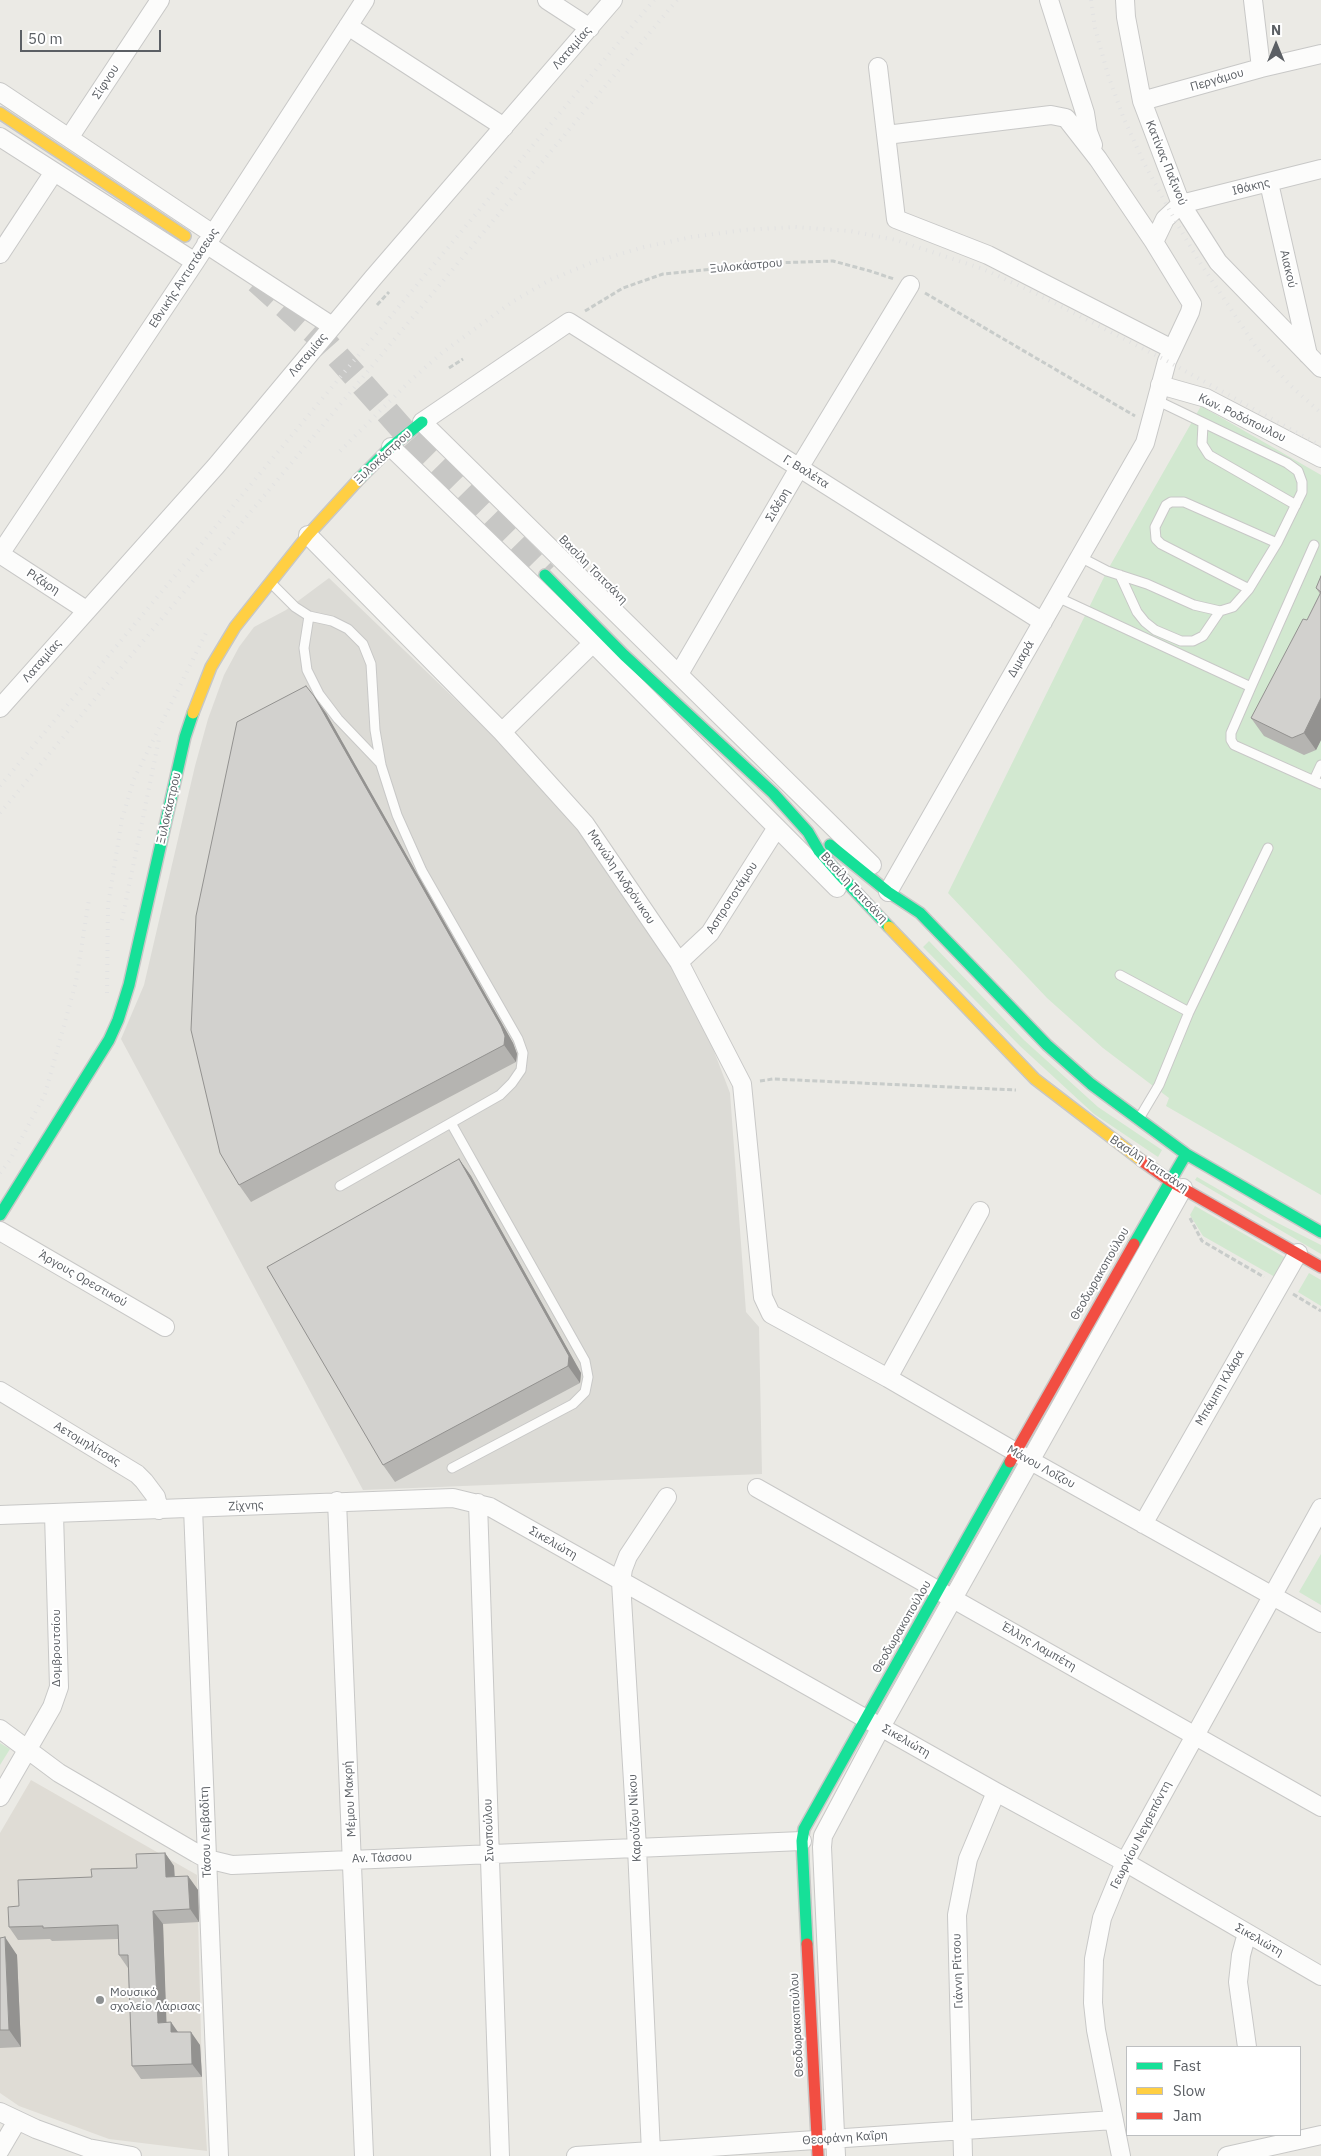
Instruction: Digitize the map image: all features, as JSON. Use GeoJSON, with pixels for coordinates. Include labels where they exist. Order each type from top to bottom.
{"type":"FeatureCollection","features":[{"type":"Feature","properties":{"kind":"street","name":"Σίφνου"},"geometry":{"type":"LineString","coordinates":[[69,138],[160,0]]}},
{"type":"Feature","properties":{"kind":"street","name":"Εθνικής Αντιστάσεως"},"geometry":{"type":"LineString","coordinates":[[0,554],[195,262],[365,0]]}},
{"type":"Feature","properties":{"kind":"street"},"geometry":{"type":"LineString","coordinates":[[547,0],[590,28]]}},
{"type":"Feature","properties":{"kind":"street","name":"Λαταμίας"},"geometry":{"type":"LineString","coordinates":[[0,708],[216,466],[332,326],[613,0]]}},
{"type":"Feature","properties":{"kind":"street"},"geometry":{"type":"LineString","coordinates":[[1049,0],[1085,113],[1088,132],[1098,159]]}},
{"type":"Feature","properties":{"kind":"street","name":"Κατίνας Παξινού"},"geometry":{"type":"LineString","coordinates":[[1125,0],[1126,18],[1142,101],[1180,204],[1218,262],[1321,368]]}},
{"type":"Feature","properties":{"kind":"street"},"geometry":{"type":"LineString","coordinates":[[1253,0],[1262,68]]}},
{"type":"Feature","properties":{"kind":"street"},"geometry":{"type":"LineString","coordinates":[[348,26],[504,127]]}},
{"type":"Feature","properties":{"kind":"street","name":"Περγάμου"},"geometry":{"type":"LineString","coordinates":[[1142,101],[1321,54]]}},
{"type":"Feature","properties":{"kind":"street"},"geometry":{"type":"LineString","coordinates":[[878,67],[896,219],[988,255],[1172,349]]}},
{"type":"Feature","properties":{"kind":"street"},"geometry":{"type":"LineString","coordinates":[[0,92],[69,138],[332,326]]}},
{"type":"Feature","properties":{"kind":"street"},"geometry":{"type":"LineString","coordinates":[[0,113],[185,236]]}},
{"type":"Feature","properties":{"kind":"street"},"geometry":{"type":"LineString","coordinates":[[886,135],[1051,115],[1066,118],[1098,159],[1154,242]]}},
{"type":"Feature","properties":{"kind":"street"},"geometry":{"type":"LineString","coordinates":[[0,137],[195,262]]}},
{"type":"Feature","properties":{"kind":"street","name":"Ιθάκης"},"geometry":{"type":"LineString","coordinates":[[1180,204],[1321,169]]}},
{"type":"Feature","properties":{"kind":"street"},"geometry":{"type":"LineString","coordinates":[[0,254],[54,172]]}},
{"type":"Feature","properties":{"kind":"street","name":"Αιακού"},"geometry":{"type":"LineString","coordinates":[[1268,183],[1308,354]]}},
{"type":"Feature","properties":{"kind":"street"},"geometry":{"type":"LineString","coordinates":[[1154,242],[1165,219],[1180,204]]}},
{"type":"Feature","properties":{"kind":"street","name":"Διμαρά"},"geometry":{"type":"LineString","coordinates":[[891,887],[1145,443],[1172,349],[1192,304],[1189,295],[1154,242]]}},
{"type":"Feature","properties":{"kind":"street","name":"Σιδέρη"},"geometry":{"type":"LineString","coordinates":[[679,674],[799,468],[910,285]]}},
{"type":"Feature","properties":{"kind":"street","name":"Ξυλοκάστρου"},"geometry":{"type":"LineString","coordinates":[[0,1215],[109,1040],[118,1020],[129,985],[185,737],[194,708],[221,648],[269,582],[308,535],[365,472],[391,447],[422,422],[569,322]]}},
{"type":"Feature","properties":{"kind":"street","name":"Γ. Βαλέτα"},"geometry":{"type":"LineString","coordinates":[[569,322],[1043,622]]}},
{"type":"Feature","properties":{"kind":"street","name":"Κων. Ροδόπουλου"},"geometry":{"type":"LineString","coordinates":[[1158,393],[1206,398],[1321,458]]}},
{"type":"Feature","properties":{"kind":"street","name":"Βασίλη Τσιτσάνη"},"geometry":{"type":"LineString","coordinates":[[422,422],[679,674],[891,887],[938,930],[1069,1066],[1138,1120],[1186,1154],[1321,1232]]}},
{"type":"Feature","properties":{"kind":"street"},"geometry":{"type":"LineString","coordinates":[[391,447],[593,643],[776,829],[840,891],[870,906]]}},
{"type":"Feature","properties":{"kind":"street","name":"Μανώλη Ανδρόνικου"},"geometry":{"type":"LineString","coordinates":[[308,535],[502,732],[585,824],[679,962],[742,1084],[763,1298],[766,1306]]}},
{"type":"Feature","properties":{"kind":"street","name":"Ριζάρη"},"geometry":{"type":"LineString","coordinates":[[0,554],[86,610]]}},
{"type":"Feature","properties":{"kind":"street"},"geometry":{"type":"LineString","coordinates":[[545,575],[624,655],[773,794],[808,832]]}},
{"type":"Feature","properties":{"kind":"street"},"geometry":{"type":"LineString","coordinates":[[502,732],[593,643]]}},
{"type":"Feature","properties":{"kind":"street","name":"Ασπροποτάμου"},"geometry":{"type":"LineString","coordinates":[[679,962],[710,933],[776,829]]}},
{"type":"Feature","properties":{"kind":"street","name":"Βασίλη Τσιτσάνη"},"geometry":{"type":"LineString","coordinates":[[808,832],[891,887]]}},
{"type":"Feature","properties":{"kind":"street","name":"Βασίλη Τσιτσάνη"},"geometry":{"type":"LineString","coordinates":[[808,832],[819,851],[1035,1079],[1116,1142],[1176,1184],[1321,1267]]}},
{"type":"Feature","properties":{"kind":"street","name":"Θεοδωρακοπούλου"},"geometry":{"type":"LineString","coordinates":[[818,2148],[802,1841],[804,1829],[1015,1452],[1176,1184],[1186,1154]]}},
{"type":"Feature","properties":{"kind":"street"},"geometry":{"type":"LineString","coordinates":[[836,2147],[822,1847],[827,1828],[881,1727],[1031,1461],[1176,1184]]}},
{"type":"Feature","properties":{"kind":"street"},"geometry":{"type":"LineString","coordinates":[[888,1378],[980,1211]]}},
{"type":"Feature","properties":{"kind":"street","name":"Άργους Ορεστικού"},"geometry":{"type":"LineString","coordinates":[[0,1231],[165,1327]]}},
{"type":"Feature","properties":{"kind":"street","name":"Μπάμπη Κλάρα"},"geometry":{"type":"LineString","coordinates":[[1143,1524],[1298,1254]]}},
{"type":"Feature","properties":{"kind":"street","name":"Μάνου Λοΐζου"},"geometry":{"type":"LineString","coordinates":[[766,1306],[778,1319],[888,1378],[1015,1452],[1321,1623]]}},
{"type":"Feature","properties":{"kind":"street","name":"Αετομηλίτσας"},"geometry":{"type":"LineString","coordinates":[[0,1391],[137,1474],[156,1497],[159,1510]]}},
{"type":"Feature","properties":{"kind":"street","name":"Έλλης Λαμπέτη"},"geometry":{"type":"LineString","coordinates":[[757,1488],[1321,1807]]}},
{"type":"Feature","properties":{"kind":"street","name":"Καρούζου Νίκου"},"geometry":{"type":"LineString","coordinates":[[646,2153],[637,1848],[621,1582],[628,1556],[667,1496]]}},
{"type":"Feature","properties":{"kind":"street","name":"Ζίχνης"},"geometry":{"type":"LineString","coordinates":[[0,1515],[453,1498],[484,1505]]}},
{"type":"Feature","properties":{"kind":"street","name":"Μέμου Μακρή"},"geometry":{"type":"LineString","coordinates":[[336,1501],[364,2156]]}},
{"type":"Feature","properties":{"kind":"street","name":"Σικελιώτη"},"geometry":{"type":"LineString","coordinates":[[484,1505],[996,1792],[1125,1862],[1321,1976]]}},
{"type":"Feature","properties":{"kind":"street","name":"Σινοπούλου"},"geometry":{"type":"LineString","coordinates":[[484,1505],[490,1854],[500,2156]]}},
{"type":"Feature","properties":{"kind":"street","name":"Τάσου Λειβαδίτη"},"geometry":{"type":"LineString","coordinates":[[193,1508],[219,2156]]}},
{"type":"Feature","properties":{"kind":"street","name":"Γεωργίου Νεγρεπόντη"},"geometry":{"type":"LineString","coordinates":[[1121,2156],[1096,2030],[1093,1972],[1096,1944],[1102,1918],[1125,1862],[1321,1508]]}},
{"type":"Feature","properties":{"kind":"street","name":"Δομβρουτσίου"},"geometry":{"type":"LineString","coordinates":[[0,1797],[55,1700],[59,1687],[54,1514]]}},
{"type":"Feature","properties":{"kind":"street","name":"Αν. Τάσσου"},"geometry":{"type":"LineString","coordinates":[[0,1730],[59,1772],[207,1859],[232,1865],[802,1841]]}},
{"type":"Feature","properties":{"kind":"street","name":"Γιάννη Ρίτσου"},"geometry":{"type":"LineString","coordinates":[[962,2156],[957,1915],[968,1859],[996,1792]]}},
{"type":"Feature","properties":{"kind":"street"},"geometry":{"type":"LineString","coordinates":[[1247,1933],[1241,1955],[1238,1982],[1247,2046]]}},
{"type":"Feature","properties":{"kind":"street"},"geometry":{"type":"LineString","coordinates":[[0,2112],[17,2121],[104,2154],[132,2156]]}},
{"type":"Feature","properties":{"kind":"street","name":"Θεοφάνη Καΐρη"},"geometry":{"type":"LineString","coordinates":[[576,2156],[836,2147],[962,2130],[1114,2120]]}},
{"type":"Feature","properties":{"kind":"street"},"geometry":{"type":"LineString","coordinates":[[0,2150],[17,2121]]}},
{"type":"Feature","properties":{"kind":"street"},"geometry":{"type":"LineString","coordinates":[[1227,2156],[1263,2146],[1321,2135]]}},
{"type":"Feature","properties":{"kind":"lane"},"geometry":{"type":"LineString","coordinates":[[1080,557],[1107,571],[1147,584],[1194,605],[1220,611],[1233,607],[1249,589],[1296,506],[1302,492],[1302,482],[1298,471],[1288,463],[1203,424],[1158,393]]}},
{"type":"Feature","properties":{"kind":"lane"},"geometry":{"type":"LineString","coordinates":[[1203,424],[1202,444],[1204,450],[1209,455],[1296,506]]}},
{"type":"Feature","properties":{"kind":"lane"},"geometry":{"type":"LineString","coordinates":[[1249,589],[1161,544],[1156,539],[1155,527],[1166,506],[1171,502],[1184,502],[1276,543]]}},
{"type":"Feature","properties":{"kind":"lane"},"geometry":{"type":"LineString","coordinates":[[1314,545],[1231,733],[1231,740],[1234,745],[1318,782],[1321,765]]}},
{"type":"Feature","properties":{"kind":"lane"},"geometry":{"type":"LineString","coordinates":[[1120,575],[1137,612],[1145,622],[1155,630],[1181,641],[1193,641],[1203,636],[1220,611]]}},
{"type":"Feature","properties":{"kind":"lane"},"geometry":{"type":"LineString","coordinates":[[269,582],[295,607],[309,616],[332,622],[348,629],[363,644],[370,664],[375,730],[382,765],[396,815],[422,871],[518,1039],[523,1053],[521,1070],[500,1095],[340,1186]]}},
{"type":"Feature","properties":{"kind":"lane"},"geometry":{"type":"LineString","coordinates":[[1057,597],[1251,687]]}},
{"type":"Feature","properties":{"kind":"lane"},"geometry":{"type":"LineString","coordinates":[[309,616],[304,648],[307,670],[324,700],[382,765]]}},
{"type":"Feature","properties":{"kind":"lane"},"geometry":{"type":"LineString","coordinates":[[1138,1120],[1159,1085],[1189,1012],[1268,848]]}},
{"type":"Feature","properties":{"kind":"lane"},"geometry":{"type":"LineString","coordinates":[[1120,975],[1189,1012]]}},
{"type":"Feature","properties":{"kind":"lane"},"geometry":{"type":"LineString","coordinates":[[450,1123],[585,1361],[588,1377],[584,1392],[573,1404],[452,1468]]}},
{"type":"Feature","properties":{"kind":"path","name":"Ξυλοκάστρου"},"geometry":{"type":"LineString","coordinates":[[569,322],[623,288],[663,274],[774,263],[833,262],[870,271],[910,285],[1151,426]]}},
{"type":"Feature","properties":{"kind":"path"},"geometry":{"type":"LineString","coordinates":[[377,305],[389,292]]}},
{"type":"Feature","properties":{"kind":"path"},"geometry":{"type":"LineString","coordinates":[[449,368],[463,359]]}},
{"type":"Feature","properties":{"kind":"path"},"geometry":{"type":"LineString","coordinates":[[742,1084],[773,1079],[1024,1090]]}},
{"type":"Feature","properties":{"kind":"shaded area"},"geometry":{"type":"Polygon","coordinates":[[[329,578],[506,748],[568,814],[686,978],[730,1093],[746,1312],[759,1327],[762,1474],[363,1490],[121,1039],[144,985],[195,766],[208,719],[224,675],[239,647],[254,627],[286,610],[329,578]]]}},
{"type":"Feature","properties":{"kind":"shaded area","name":"Μουσικό σχολείο Λάρισας"},"geometry":{"type":"Polygon","coordinates":[[[31,1780],[197,1875],[202,2077],[207,2151],[109,2139],[19,2106],[0,2093],[0,1833],[31,1780]]]}},
{"type":"Feature","properties":{"kind":"green space"},"geometry":{"type":"Polygon","coordinates":[[[1201,406],[1321,475],[1321,1195],[1166,1106],[1169,1098],[1103,1048],[1047,998],[948,893],[1107,571],[1201,406]]]}},
{"type":"Feature","properties":{"kind":"green space"},"geometry":{"type":"Polygon","coordinates":[[[929,941],[1024,1040],[1098,1107],[1162,1150],[1158,1157],[1094,1114],[1020,1046],[923,947],[929,941]]]}},
{"type":"Feature","properties":{"kind":"green space"},"geometry":{"type":"Polygon","coordinates":[[[1197,1177],[1268,1218],[1321,1245],[1321,1254],[1195,1180],[1197,1177]]]}},
{"type":"Feature","properties":{"kind":"green space"},"geometry":{"type":"Polygon","coordinates":[[[1195,1206],[1286,1258],[1275,1277],[1203,1236],[1190,1215],[1195,1206]]]}},
{"type":"Feature","properties":{"kind":"green space"},"geometry":{"type":"Polygon","coordinates":[[[1309,1273],[1321,1280],[1321,1306],[1298,1292],[1309,1273]]]}},
{"type":"Feature","properties":{"kind":"green space"},"geometry":{"type":"Polygon","coordinates":[[[1321,1554],[1321,1605],[1299,1592],[1321,1554]]]}},
{"type":"Feature","properties":{"kind":"green space"},"geometry":{"type":"Polygon","coordinates":[[[0,1743],[10,1749],[0,1765],[0,1743]]]}},
{"type":"Feature","properties":{"kind":"building"},"geometry":{"type":"Polygon","coordinates":[[[1321,576],[1321,592],[1316,588],[1321,576]]]}},
{"type":"Feature","properties":{"kind":"building"},"geometry":{"type":"Polygon","coordinates":[[[1321,592],[1321,698],[1304,733],[1292,738],[1251,718],[1303,619],[1307,620],[1321,592]]]}},
{"type":"Feature","properties":{"kind":"building"},"geometry":{"type":"Polygon","coordinates":[[[306,686],[314,696],[501,1026],[505,1036],[504,1045],[239,1185],[220,1153],[191,1030],[196,916],[237,722],[306,686]]]}},
{"type":"Feature","properties":{"kind":"building"},"geometry":{"type":"Polygon","coordinates":[[[459,1159],[569,1356],[568,1366],[383,1465],[267,1267],[459,1159]]]}},
{"type":"Feature","properties":{"kind":"building"},"geometry":{"type":"Polygon","coordinates":[[[165,1853],[166,1877],[188,1876],[190,1909],[153,1911],[158,2023],[171,2022],[171,2032],[191,2032],[192,2064],[132,2066],[128,1955],[119,1955],[118,1925],[43,1928],[43,1926],[9,1927],[8,1907],[19,1906],[18,1880],[92,1877],[91,1869],[137,1868],[136,1854],[165,1853]]]}},
{"type":"Feature","properties":{"kind":"building"},"geometry":{"type":"Polygon","coordinates":[[[5,1937],[9,2030],[0,2030],[0,1938],[5,1937]]]}},
{"type":"Feature","properties":{"kind":"tunnel"},"geometry":{"type":"LineString","coordinates":[[257,281],[325,342],[420,449],[545,575]]}},
{"type":"Feature","properties":{"kind":"railway"},"geometry":{"type":"LineString","coordinates":[[0,786],[654,0]]}},
{"type":"Feature","properties":{"kind":"railway"},"geometry":{"type":"LineString","coordinates":[[0,813],[677,0]]}},
{"type":"Feature","properties":{"kind":"railway"},"geometry":{"type":"LineString","coordinates":[[1091,0],[1095,28],[1108,75],[1124,119],[1144,163],[1171,213],[1197,258],[1256,347],[1291,386],[1321,413]]}},
{"type":"Feature","properties":{"kind":"railway"},"geometry":{"type":"LineString","coordinates":[[340,451],[411,380],[443,352],[512,302],[550,280],[593,262],[644,247],[692,237],[744,230],[795,227],[850,231],[896,240],[983,269],[1035,293],[1167,361],[1321,446]]}},
{"type":"Feature","properties":{"kind":"railway"},"geometry":{"type":"LineString","coordinates":[[107,993],[108,905],[122,819],[134,779],[207,631]]}},
{"type":"Feature","properties":{"kind":"railway"},"geometry":{"type":"LineString","coordinates":[[122,920],[159,739]]}},
{"type":"Feature","properties":{"kind":"railway"},"geometry":{"type":"LineString","coordinates":[[0,1173],[10,1160],[45,1094],[76,982],[89,899]]}},
{"type":"Feature","properties":{"kind":"traffic: fast"},"geometry":{"type":"LineString","coordinates":[[360,478],[391,447],[422,422]]}},
{"type":"Feature","properties":{"kind":"traffic: fast"},"geometry":{"type":"LineString","coordinates":[[545,575],[624,655],[773,793],[808,832],[819,851],[889,927]]}},
{"type":"Feature","properties":{"kind":"traffic: fast"},"geometry":{"type":"LineString","coordinates":[[0,1215],[109,1040],[118,1020],[129,985],[185,737],[193,713]]}},
{"type":"Feature","properties":{"kind":"traffic: fast"},"geometry":{"type":"LineString","coordinates":[[830,845],[888,892],[920,913],[1047,1045],[1091,1084],[1186,1154],[1321,1232]]}},
{"type":"Feature","properties":{"kind":"traffic: fast"},"geometry":{"type":"LineString","coordinates":[[1134,1244],[1186,1154]]}},
{"type":"Feature","properties":{"kind":"traffic: fast"},"geometry":{"type":"LineString","coordinates":[[807,1944],[802,1841],[804,1829],[1010,1462]]}},
{"type":"Feature","properties":{"kind":"traffic: slow"},"geometry":{"type":"LineString","coordinates":[[0,113],[185,236]]}},
{"type":"Feature","properties":{"kind":"traffic: slow"},"geometry":{"type":"LineString","coordinates":[[193,713],[211,667],[235,627],[308,535],[360,478]]}},
{"type":"Feature","properties":{"kind":"traffic: slow"},"geometry":{"type":"LineString","coordinates":[[889,927],[1035,1079],[1142,1161]]}},
{"type":"Feature","properties":{"kind":"traffic: jam"},"geometry":{"type":"LineString","coordinates":[[1142,1161],[1170,1181],[1321,1267]]}},
{"type":"Feature","properties":{"kind":"traffic: jam"},"geometry":{"type":"LineString","coordinates":[[1010,1462],[1134,1244]]}},
{"type":"Feature","properties":{"kind":"traffic: jam"},"geometry":{"type":"LineString","coordinates":[[807,1944],[818,2156]]}},
{"type":"Feature","properties":{"kind":"place","name":"Μουσικό σχολείο Λάρισας"},"geometry":{"type":"Point","coordinates":[100,2000]}}]}
